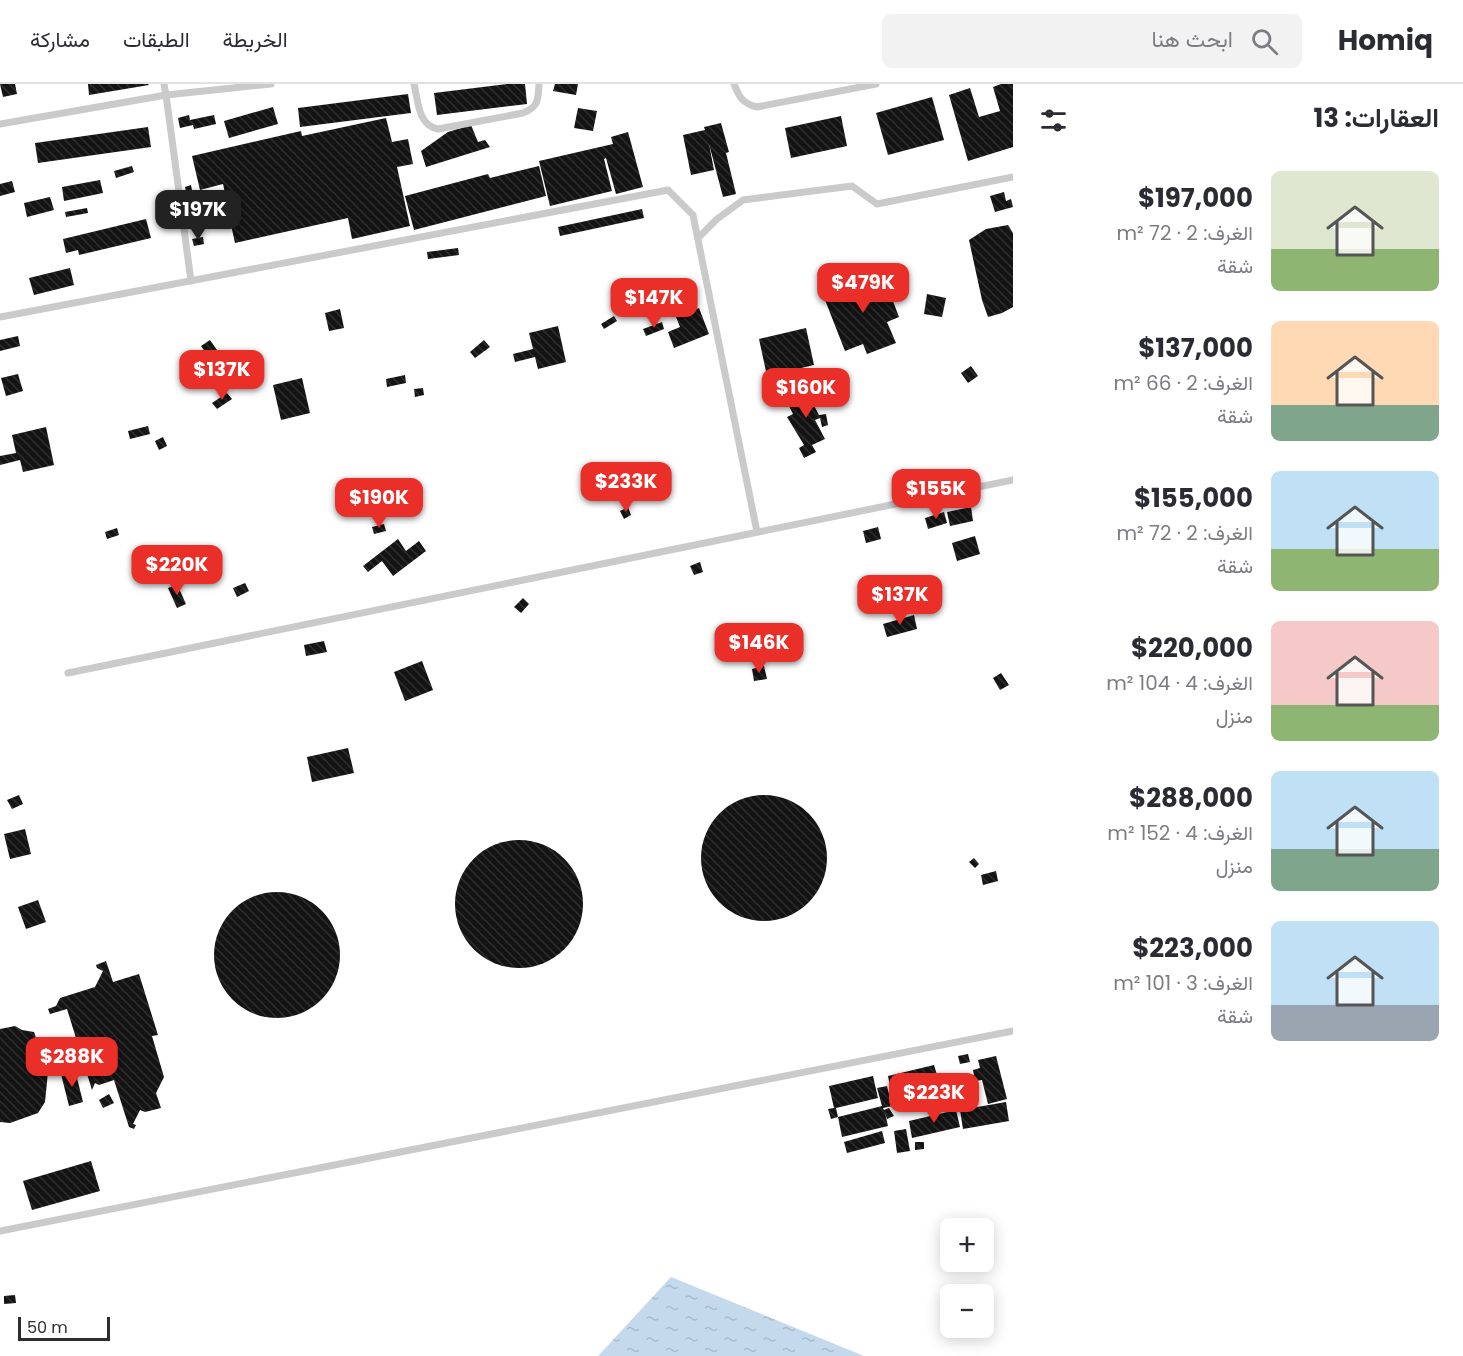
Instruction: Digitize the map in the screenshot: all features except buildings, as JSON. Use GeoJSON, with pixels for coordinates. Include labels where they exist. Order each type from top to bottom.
{"type":"FeatureCollection","features":[{"type":"Feature","properties":{"kind":"lane"},"geometry":{"type":"LineString","coordinates":[[164,84],[190,280]]}},
{"type":"Feature","properties":{"kind":"lane"},"geometry":{"type":"LineString","coordinates":[[0,123],[166,95],[271,84]]}},
{"type":"Feature","properties":{"kind":"lane"},"geometry":{"type":"LineString","coordinates":[[414,84],[421,116],[429,126],[438,129],[533,109],[537,104],[539,84]]}},
{"type":"Feature","properties":{"kind":"lane"},"geometry":{"type":"LineString","coordinates":[[736,84],[746,105],[758,107],[876,84]]}},
{"type":"Feature","properties":{"kind":"lane"},"geometry":{"type":"LineString","coordinates":[[698,238],[717,219],[743,200],[852,186],[877,204],[1013,177]]}},
{"type":"Feature","properties":{"kind":"lane"},"geometry":{"type":"LineString","coordinates":[[0,317],[668,190],[693,215],[757,532]]}},
{"type":"Feature","properties":{"kind":"lane"},"geometry":{"type":"LineString","coordinates":[[68,673],[1013,480]]}},
{"type":"Feature","properties":{"kind":"lane"},"geometry":{"type":"LineString","coordinates":[[0,1231],[1013,1031]]}},
{"type":"Feature","properties":{"kind":"water"},"geometry":{"type":"Polygon","coordinates":[[[671,1277],[864,1356],[598,1356],[671,1277]]]}}]}
